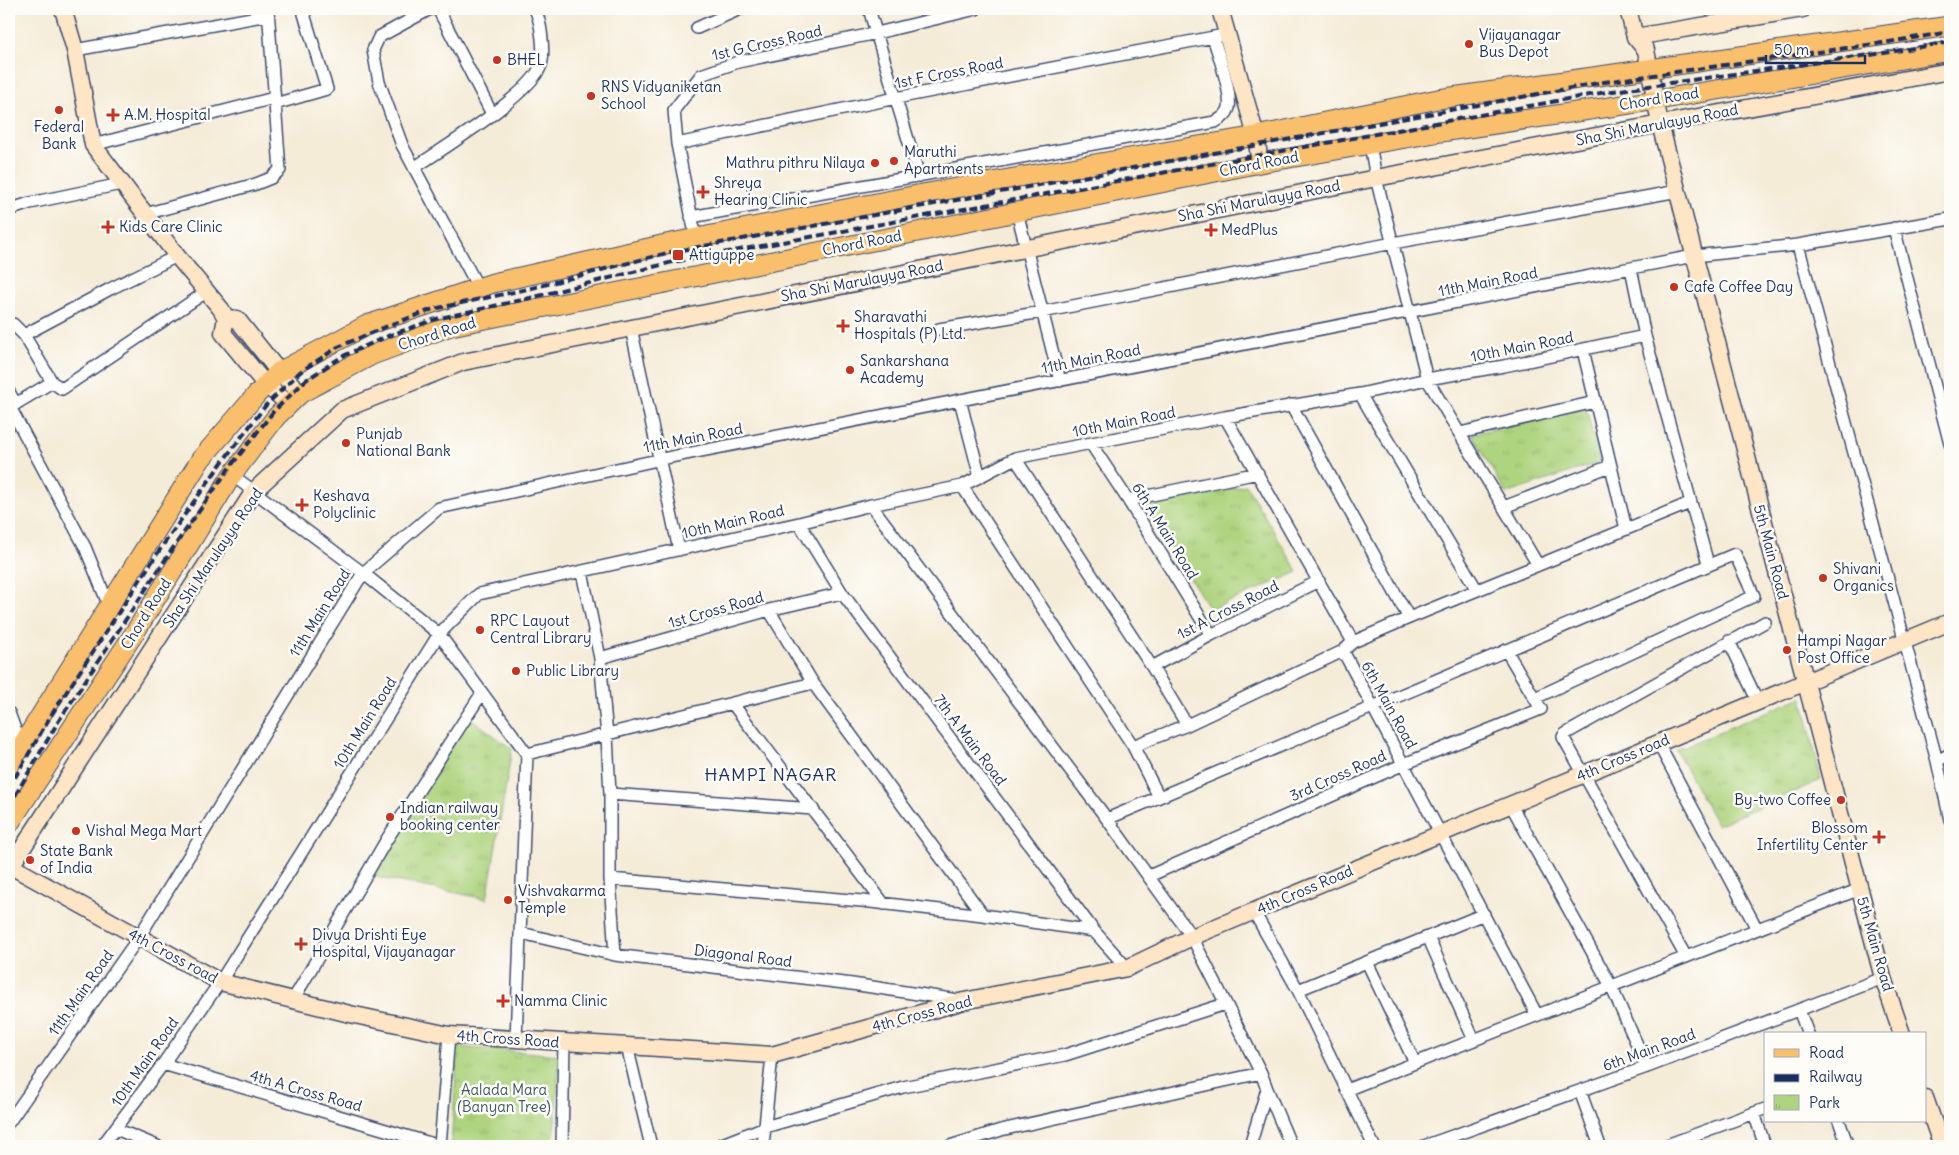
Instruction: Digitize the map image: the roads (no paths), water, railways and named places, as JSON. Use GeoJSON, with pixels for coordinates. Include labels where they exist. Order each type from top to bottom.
{"type":"FeatureCollection","features":[{"type":"Feature","properties":{"kind":"main road"},"geometry":{"type":"LineString","coordinates":[[63,9],[75,50],[93,145],[177,256],[221,309],[226,318],[223,332],[295,399]]}},
{"type":"Feature","properties":{"kind":"main road"},"geometry":{"type":"LineString","coordinates":[[1220,9],[1220,35],[1256,136],[1260,163]]}},
{"type":"Feature","properties":{"kind":"main road","name":"5th Main Road"},"geometry":{"type":"LineString","coordinates":[[1628,9],[1635,37],[1646,50],[1660,124],[1694,256],[1883,978],[1901,1032]]}},
{"type":"Feature","properties":{"kind":"main road"},"geometry":{"type":"LineString","coordinates":[[1635,37],[1803,9]]}},
{"type":"Feature","properties":{"kind":"main road","name":"Chord Road"},"geometry":{"type":"LineString","coordinates":[[9,766],[201,459],[272,378],[367,325],[478,287],[696,238],[922,194],[1256,136],[1438,99],[1950,26]]}},
{"type":"Feature","properties":{"kind":"main road","name":"Chord Road"},"geometry":{"type":"LineString","coordinates":[[9,824],[137,629],[232,474],[276,417],[295,399],[372,355],[451,326],[1260,163],[1950,51]]}},
{"type":"Feature","properties":{"kind":"main road","name":"Sha Shi Marulayya Road"},"geometry":{"type":"LineString","coordinates":[[9,867],[254,492],[342,410],[464,362],[1376,178],[1950,71]]}},
{"type":"Feature","properties":{"kind":"main road","name":"4th Cross road"},"geometry":{"type":"LineString","coordinates":[[1441,834],[1950,622]]}},
{"type":"Feature","properties":{"kind":"main road","name":"4th Cross Road"},"geometry":{"type":"LineString","coordinates":[[350,1014],[449,1035],[772,1055],[964,1001],[1127,968],[1192,937],[1441,834]]}},
{"type":"Feature","properties":{"kind":"main road","name":"4th Cross road"},"geometry":{"type":"LineString","coordinates":[[9,867],[220,982],[350,1014]]}},
{"type":"Feature","properties":{"kind":"main road"},"geometry":{"type":"LineString","coordinates":[[1926,1101],[1942,1146]]}},
{"type":"Feature","properties":{"kind":"street"},"geometry":{"type":"LineString","coordinates":[[430,9],[379,37],[373,50],[379,82],[402,145],[478,287]]}},
{"type":"Feature","properties":{"kind":"street"},"geometry":{"type":"LineString","coordinates":[[438,9],[492,114]]}},
{"type":"Feature","properties":{"kind":"street"},"geometry":{"type":"LineString","coordinates":[[414,168],[492,114],[532,81],[541,65],[542,40],[535,9]]}},
{"type":"Feature","properties":{"kind":"street"},"geometry":{"type":"LineString","coordinates":[[697,28],[740,9]]}},
{"type":"Feature","properties":{"kind":"street"},"geometry":{"type":"LineString","coordinates":[[869,9],[919,176]]}},
{"type":"Feature","properties":{"kind":"street","name":"1st G Cross Road"},"geometry":{"type":"LineString","coordinates":[[696,238],[677,144],[674,110],[701,75],[738,62],[877,33],[976,9]]}},
{"type":"Feature","properties":{"kind":"street"},"geometry":{"type":"LineString","coordinates":[[75,50],[268,12],[280,170],[271,178],[256,184],[145,214]]}},
{"type":"Feature","properties":{"kind":"street"},"geometry":{"type":"LineString","coordinates":[[93,145],[326,89],[304,14]]}},
{"type":"Feature","properties":{"kind":"street"},"geometry":{"type":"LineString","coordinates":[[692,216],[1215,122],[1226,114],[1229,108],[1220,35]]}},
{"type":"Feature","properties":{"kind":"street","name":"1st F Cross Road"},"geometry":{"type":"LineString","coordinates":[[677,144],[896,98],[1220,35]]}},
{"type":"Feature","properties":{"kind":"street"},"geometry":{"type":"LineString","coordinates":[[1370,144],[1376,178],[1427,379],[1538,565]]}},
{"type":"Feature","properties":{"kind":"street"},"geometry":{"type":"LineString","coordinates":[[9,210],[84,190],[121,184]]}},
{"type":"Feature","properties":{"kind":"street"},"geometry":{"type":"LineString","coordinates":[[939,329],[1042,312],[1393,243],[1678,191]]}},
{"type":"Feature","properties":{"kind":"street"},"geometry":{"type":"LineString","coordinates":[[1017,212],[1060,381]]}},
{"type":"Feature","properties":{"kind":"street","name":"11th Main Road"},"geometry":{"type":"LineString","coordinates":[[9,1122],[139,937],[363,573],[439,508],[658,460],[1631,268],[1694,256],[1798,245],[1950,219]]}},
{"type":"Feature","properties":{"kind":"street"},"geometry":{"type":"LineString","coordinates":[[1894,228],[1950,444]]}},
{"type":"Feature","properties":{"kind":"street"},"geometry":{"type":"LineString","coordinates":[[1798,245],[1937,761],[1950,820]]}},
{"type":"Feature","properties":{"kind":"street"},"geometry":{"type":"LineString","coordinates":[[24,336],[110,289],[177,256]]}},
{"type":"Feature","properties":{"kind":"street"},"geometry":{"type":"LineString","coordinates":[[1631,268],[1645,336],[1708,564]]}},
{"type":"Feature","properties":{"kind":"street"},"geometry":{"type":"LineString","coordinates":[[9,326],[13,324],[24,336],[52,382],[62,389],[206,292]]}},
{"type":"Feature","properties":{"kind":"street"},"geometry":{"type":"LineString","coordinates":[[631,328],[658,460],[679,550]]}},
{"type":"Feature","properties":{"kind":"street","name":"10th Main Road"},"geometry":{"type":"LineString","coordinates":[[102,1146],[163,1064],[220,982],[439,634],[480,594],[962,486],[1015,458],[1225,417],[1360,394],[1645,336]]}},
{"type":"Feature","properties":{"kind":"street"},"geometry":{"type":"LineString","coordinates":[[1583,350],[1626,529]]}},
{"type":"Feature","properties":{"kind":"street"},"geometry":{"type":"LineString","coordinates":[[12,406],[52,382]]}},
{"type":"Feature","properties":{"kind":"street"},"geometry":{"type":"LineString","coordinates":[[9,392],[12,406],[85,547],[109,606]]}},
{"type":"Feature","properties":{"kind":"street"},"geometry":{"type":"LineString","coordinates":[[1360,394],[1477,590]]}},
{"type":"Feature","properties":{"kind":"street"},"geometry":{"type":"LineString","coordinates":[[960,400],[980,477]]}},
{"type":"Feature","properties":{"kind":"street"},"geometry":{"type":"LineString","coordinates":[[1460,433],[1595,402]]}},
{"type":"Feature","properties":{"kind":"street"},"geometry":{"type":"LineString","coordinates":[[1292,405],[1409,618]]}},
{"type":"Feature","properties":{"kind":"street"},"geometry":{"type":"LineString","coordinates":[[1225,417],[1353,642]]}},
{"type":"Feature","properties":{"kind":"street","name":"6th A Main Road"},"geometry":{"type":"LineString","coordinates":[[1091,444],[1128,500],[1211,635]]}},
{"type":"Feature","properties":{"kind":"street"},"geometry":{"type":"LineString","coordinates":[[1015,458],[1152,667],[1187,725]]}},
{"type":"Feature","properties":{"kind":"street"},"geometry":{"type":"LineString","coordinates":[[1504,506],[1610,466]]}},
{"type":"Feature","properties":{"kind":"street"},"geometry":{"type":"LineString","coordinates":[[1128,500],[1258,473]]}},
{"type":"Feature","properties":{"kind":"street"},"geometry":{"type":"LineString","coordinates":[[232,474],[363,573],[439,634],[527,754],[516,1039]]}},
{"type":"Feature","properties":{"kind":"street"},"geometry":{"type":"LineString","coordinates":[[962,486],[1134,746],[1159,797]]}},
{"type":"Feature","properties":{"kind":"street","name":"6th Main Road"},"geometry":{"type":"LineString","coordinates":[[1537,1015],[1343,651],[1353,642],[1409,618],[1690,503]]}},
{"type":"Feature","properties":{"kind":"street"},"geometry":{"type":"LineString","coordinates":[[871,505],[1107,819],[1192,937],[1261,1073],[1291,1146]]}},
{"type":"Feature","properties":{"kind":"street","name":"7th A Main Road"},"geometry":{"type":"LineString","coordinates":[[799,523],[842,593],[1094,931],[1127,968]]}},
{"type":"Feature","properties":{"kind":"street"},"geometry":{"type":"LineString","coordinates":[[1107,819],[1708,564],[1735,554],[1754,596],[1534,698],[1506,650]]}},
{"type":"Feature","properties":{"kind":"street"},"geometry":{"type":"LineString","coordinates":[[582,572],[600,658],[607,736],[610,794],[610,879],[615,955]]}},
{"type":"Feature","properties":{"kind":"street","name":"1st A Cross Road"},"geometry":{"type":"LineString","coordinates":[[1152,667],[1319,581]]}},
{"type":"Feature","properties":{"kind":"street","name":"1st Cross Road"},"geometry":{"type":"LineString","coordinates":[[600,658],[769,610],[842,593]]}},
{"type":"Feature","properties":{"kind":"street"},"geometry":{"type":"LineString","coordinates":[[769,610],[813,683],[982,915]]}},
{"type":"Feature","properties":{"kind":"street"},"geometry":{"type":"LineString","coordinates":[[1686,957],[1563,737],[1565,734],[1765,622]]}},
{"type":"Feature","properties":{"kind":"street"},"geometry":{"type":"LineString","coordinates":[[1729,642],[1758,702]]}},
{"type":"Feature","properties":{"kind":"street"},"geometry":{"type":"LineString","coordinates":[[1134,746],[1187,725],[1343,651]]}},
{"type":"Feature","properties":{"kind":"street"},"geometry":{"type":"LineString","coordinates":[[527,754],[607,736],[813,683]]}},
{"type":"Feature","properties":{"kind":"street"},"geometry":{"type":"LineString","coordinates":[[293,1000],[388,839],[482,693]]}},
{"type":"Feature","properties":{"kind":"street","name":"3rd Cross Road"},"geometry":{"type":"LineString","coordinates":[[1149,876],[1404,764],[1541,710],[1534,698]]}},
{"type":"Feature","properties":{"kind":"street"},"geometry":{"type":"LineString","coordinates":[[732,703],[884,904]]}},
{"type":"Feature","properties":{"kind":"street"},"geometry":{"type":"LineString","coordinates":[[9,713],[21,746]]}},
{"type":"Feature","properties":{"kind":"street"},"geometry":{"type":"LineString","coordinates":[[1658,744],[1757,929]]}},
{"type":"Feature","properties":{"kind":"street"},"geometry":{"type":"LineString","coordinates":[[1937,761],[1950,754]]}},
{"type":"Feature","properties":{"kind":"street"},"geometry":{"type":"LineString","coordinates":[[610,794],[813,809]]}},
{"type":"Feature","properties":{"kind":"street"},"geometry":{"type":"LineString","coordinates":[[1511,805],[1611,986],[1647,1067]]}},
{"type":"Feature","properties":{"kind":"street"},"geometry":{"type":"LineString","coordinates":[[610,879],[884,904],[982,915],[1094,931]]}},
{"type":"Feature","properties":{"kind":"street"},"geometry":{"type":"LineString","coordinates":[[1346,1090],[1860,889]]}},
{"type":"Feature","properties":{"kind":"street"},"geometry":{"type":"LineString","coordinates":[[1254,912],[1298,990],[1374,1146]]}},
{"type":"Feature","properties":{"kind":"street"},"geometry":{"type":"LineString","coordinates":[[1298,990],[1484,914]]}},
{"type":"Feature","properties":{"kind":"street","name":"Diagonal Road"},"geometry":{"type":"LineString","coordinates":[[520,933],[615,955],[852,984],[964,1001]]}},
{"type":"Feature","properties":{"kind":"street"},"geometry":{"type":"LineString","coordinates":[[1428,937],[1474,1040]]}},
{"type":"Feature","properties":{"kind":"street"},"geometry":{"type":"LineString","coordinates":[[1367,962],[1415,1063]]}},
{"type":"Feature","properties":{"kind":"street","name":"6th Main Road"},"geometry":{"type":"LineString","coordinates":[[1424,1146],[1647,1067],[1883,978]]}},
{"type":"Feature","properties":{"kind":"street"},"geometry":{"type":"LineString","coordinates":[[717,1146],[766,1126],[903,1087],[1065,1055],[1225,1004]]}},
{"type":"Feature","properties":{"kind":"street"},"geometry":{"type":"LineString","coordinates":[[1799,1010],[1807,1032]]}},
{"type":"Feature","properties":{"kind":"street"},"geometry":{"type":"LineString","coordinates":[[440,1146],[449,1035]]}},
{"type":"Feature","properties":{"kind":"street"},"geometry":{"type":"LineString","coordinates":[[562,1146],[564,1043]]}},
{"type":"Feature","properties":{"kind":"street"},"geometry":{"type":"LineString","coordinates":[[627,1046],[651,1146]]}},
{"type":"Feature","properties":{"kind":"street"},"geometry":{"type":"LineString","coordinates":[[763,1146],[772,1055]]}},
{"type":"Feature","properties":{"kind":"street","name":"4th A Cross Road"},"geometry":{"type":"LineString","coordinates":[[163,1064],[440,1146]]}},
{"type":"Feature","properties":{"kind":"street"},"geometry":{"type":"LineString","coordinates":[[950,1146],[1001,1130],[1261,1073]]}},
{"type":"Feature","properties":{"kind":"street"},"geometry":{"type":"LineString","coordinates":[[1250,1146],[1267,1089]]}},
{"type":"Feature","properties":{"kind":"street"},"geometry":{"type":"LineString","coordinates":[[1580,1091],[1600,1146]]}},
{"type":"Feature","properties":{"kind":"street"},"geometry":{"type":"LineString","coordinates":[[1664,1146],[1679,1144],[1764,1109]]}},
{"type":"Feature","properties":{"kind":"street"},"geometry":{"type":"LineString","coordinates":[[1754,1113],[1765,1146]]}},
{"type":"Feature","properties":{"kind":"street"},"geometry":{"type":"LineString","coordinates":[[1839,1122],[1848,1146]]}},
{"type":"Feature","properties":{"kind":"street"},"geometry":{"type":"LineString","coordinates":[[116,1129],[158,1146]]}},
{"type":"Feature","properties":{"kind":"railway"},"geometry":{"type":"LineString","coordinates":[[9,788],[50,717],[163,545],[266,405],[300,372],[338,347],[385,327],[433,309],[528,289],[671,252],[1604,82],[1950,32]]}},
{"type":"Feature","properties":{"kind":"railway"},"geometry":{"type":"LineString","coordinates":[[9,806],[58,722],[171,551],[230,467],[273,412],[306,380],[343,356],[388,336],[436,319],[530,298],[673,262],[1606,92],[1950,42]]}},
{"type":"Feature","properties":{"kind":"place","name":"Vijayanagar Bus Depot"},"geometry":{"type":"Point","coordinates":[1469,44]}},
{"type":"Feature","properties":{"kind":"place","name":"BHEL"},"geometry":{"type":"Point","coordinates":[497,60]}},
{"type":"Feature","properties":{"kind":"place","name":"RNS Vidyaniketan School"},"geometry":{"type":"Point","coordinates":[591,96]}},
{"type":"Feature","properties":{"kind":"place","name":"Federal Bank"},"geometry":{"type":"Point","coordinates":[59,110]}},
{"type":"Feature","properties":{"kind":"place","name":"A.M. Hospital"},"geometry":{"type":"Point","coordinates":[113,115]}},
{"type":"Feature","properties":{"kind":"place","name":"Maruthi Apartments"},"geometry":{"type":"Point","coordinates":[894,161]}},
{"type":"Feature","properties":{"kind":"place","name":"Mathru pithru Nilaya"},"geometry":{"type":"Point","coordinates":[875,163]}},
{"type":"Feature","properties":{"kind":"place","name":"Shreya Hearing Clinic"},"geometry":{"type":"Point","coordinates":[703,192]}},
{"type":"Feature","properties":{"kind":"place","name":"Kids Care Clinic"},"geometry":{"type":"Point","coordinates":[108,227]}},
{"type":"Feature","properties":{"kind":"place","name":"MedPlus"},"geometry":{"type":"Point","coordinates":[1211,230]}},
{"type":"Feature","properties":{"kind":"place","name":"Attiguppe"},"geometry":{"type":"Point","coordinates":[678,255]}},
{"type":"Feature","properties":{"kind":"place","name":"Cafe Coffee Day"},"geometry":{"type":"Point","coordinates":[1674,287]}},
{"type":"Feature","properties":{"kind":"place","name":"Sharavathi Hospitals (P) Ltd."},"geometry":{"type":"Point","coordinates":[843,326]}},
{"type":"Feature","properties":{"kind":"place","name":"Sankarshana Academy"},"geometry":{"type":"Point","coordinates":[850,370]}},
{"type":"Feature","properties":{"kind":"place","name":"Punjab National Bank"},"geometry":{"type":"Point","coordinates":[346,443]}},
{"type":"Feature","properties":{"kind":"place","name":"Keshava Polyclinic"},"geometry":{"type":"Point","coordinates":[302,505]}},
{"type":"Feature","properties":{"kind":"place","name":"Shivani Organics"},"geometry":{"type":"Point","coordinates":[1823,578]}},
{"type":"Feature","properties":{"kind":"place","name":"RPC Layout Central Library"},"geometry":{"type":"Point","coordinates":[480,630]}},
{"type":"Feature","properties":{"kind":"place","name":"Hampi Nagar Post Office"},"geometry":{"type":"Point","coordinates":[1787,650]}},
{"type":"Feature","properties":{"kind":"place","name":"Public Library"},"geometry":{"type":"Point","coordinates":[516,671]}},
{"type":"Feature","properties":{"kind":"place","name":"By-two Coffee"},"geometry":{"type":"Point","coordinates":[1841,800]}},
{"type":"Feature","properties":{"kind":"place","name":"Indian railway booking center"},"geometry":{"type":"Point","coordinates":[390,817]}},
{"type":"Feature","properties":{"kind":"place","name":"Vishal Mega Mart"},"geometry":{"type":"Point","coordinates":[76,831]}},
{"type":"Feature","properties":{"kind":"place","name":"Blossom Infertility Center"},"geometry":{"type":"Point","coordinates":[1879,837]}},
{"type":"Feature","properties":{"kind":"place","name":"State Bank of India"},"geometry":{"type":"Point","coordinates":[30,860]}},
{"type":"Feature","properties":{"kind":"place","name":"Vishvakarma Temple"},"geometry":{"type":"Point","coordinates":[508,900]}},
{"type":"Feature","properties":{"kind":"place","name":"Divya Drishti Eye Hospital, Vijayanagar"},"geometry":{"type":"Point","coordinates":[301,944]}},
{"type":"Feature","properties":{"kind":"place","name":"Namma Clinic"},"geometry":{"type":"Point","coordinates":[503,1001]}},
{"type":"Feature","properties":{"kind":"district","name":"HAMPI NAGAR"},"geometry":{"type":"Point","coordinates":[771,775]}},
{"type":"Feature","properties":{"kind":"park label","name":"Aalada Mara (Banyan Tree)"},"geometry":{"type":"Point","coordinates":[504,1098]}}]}
